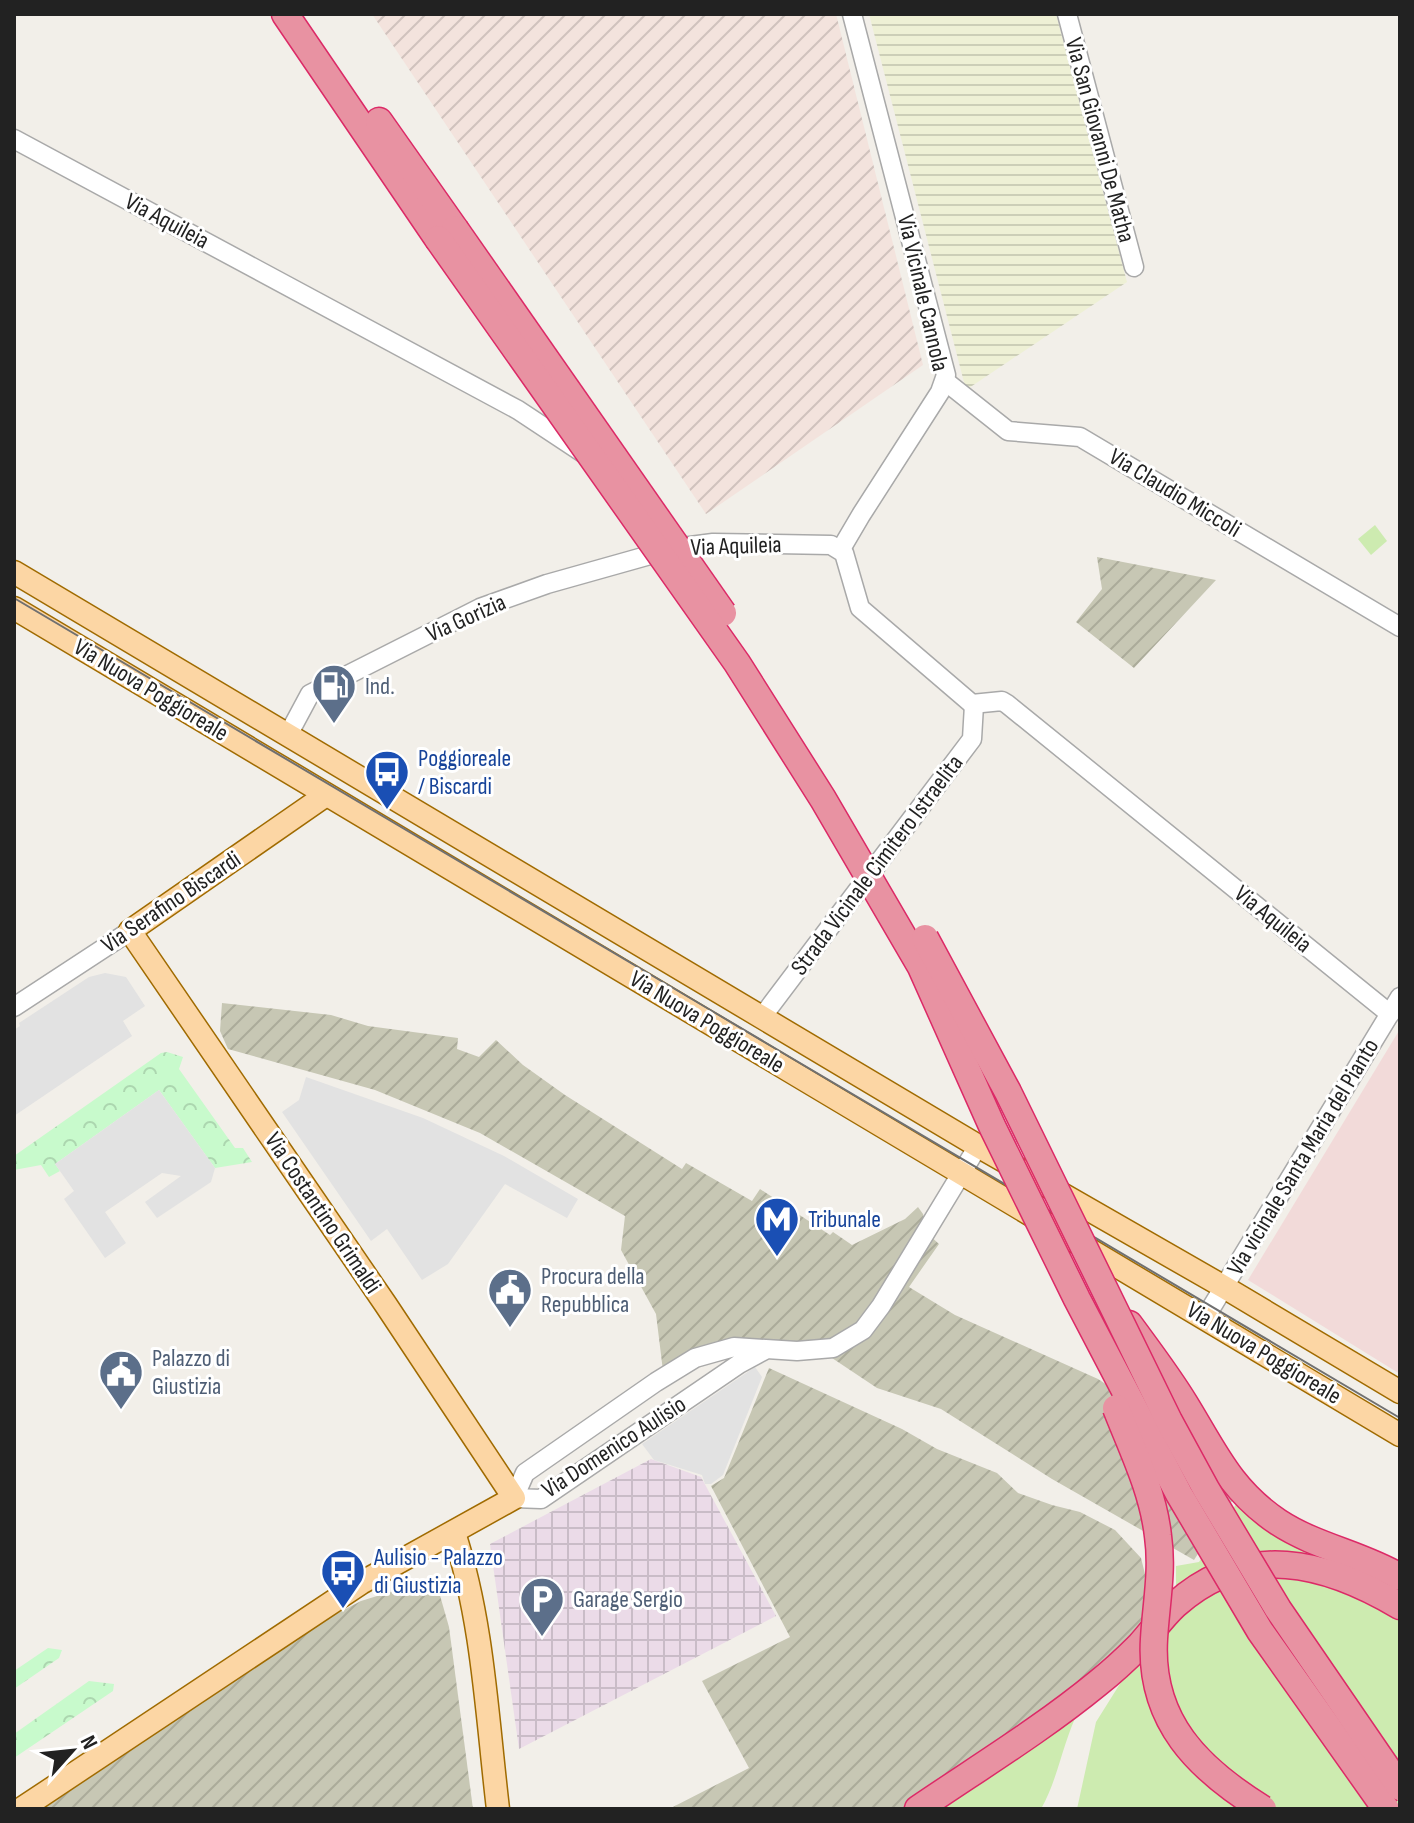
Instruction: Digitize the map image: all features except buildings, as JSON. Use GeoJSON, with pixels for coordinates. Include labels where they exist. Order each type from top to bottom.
{"type":"FeatureCollection","features":[{"type":"Feature","properties":{"kind":"highway"},"geometry":{"type":"LineString","coordinates":[[285,14],[438,239],[737,663],[823,799],[921,967],[992,1126],[1122,1389],[1179,1494],[1260,1631],[1386,1809]]}},
{"type":"Feature","properties":{"kind":"highway"},"geometry":{"type":"LineString","coordinates":[[305,14],[751,652],[847,804],[933,952],[1008,1092],[1169,1421],[1241,1549],[1320,1673],[1400,1787]]}},
{"type":"Feature","properties":{"kind":"highway"},"geometry":{"type":"LineString","coordinates":[[1104,1288],[1173,1385],[1219,1465],[1241,1492],[1293,1531],[1400,1577]]}},
{"type":"Feature","properties":{"kind":"highway"},"geometry":{"type":"LineString","coordinates":[[1077,1299],[1148,1491],[1156,1523],[1161,1581],[1153,1652],[1161,1700],[1174,1728],[1192,1754],[1215,1775],[1263,1809]]}},
{"type":"Feature","properties":{"kind":"highway"},"geometry":{"type":"LineString","coordinates":[[918,1809],[1096,1685],[1138,1647],[1172,1608],[1218,1576],[1255,1566],[1298,1565],[1334,1574],[1400,1606]]}},
{"type":"Feature","properties":{"kind":"main road","name":"Via Nuova Poggioreale"},"geometry":{"type":"LineString","coordinates":[[14,572],[978,1146],[1400,1392]]}},
{"type":"Feature","properties":{"kind":"main road","name":"Via Nuova Poggioreale"},"geometry":{"type":"LineString","coordinates":[[14,608],[1400,1435]]}},
{"type":"Feature","properties":{"kind":"main road"},"geometry":{"type":"LineString","coordinates":[[326,795],[340,766]]}},
{"type":"Feature","properties":{"kind":"main road","name":"Via Serafino Biscardi"},"geometry":{"type":"LineString","coordinates":[[130,931],[326,795]]}},
{"type":"Feature","properties":{"kind":"main road","name":"Via Costantino Grimaldi"},"geometry":{"type":"LineString","coordinates":[[130,931],[514,1498]]}},
{"type":"Feature","properties":{"kind":"main road"},"geometry":{"type":"LineString","coordinates":[[21,1809],[361,1583],[514,1498]]}},
{"type":"Feature","properties":{"kind":"main road"},"geometry":{"type":"LineString","coordinates":[[454,1533],[467,1571],[498,1809]]}},
{"type":"Feature","properties":{"kind":"street","name":"Via Vicinale Cannola"},"geometry":{"type":"LineString","coordinates":[[841,549],[945,381],[945,367],[852,14]]}},
{"type":"Feature","properties":{"kind":"street","name":"Via San Giovanni De Matha"},"geometry":{"type":"LineString","coordinates":[[1067,14],[1134,267]]}},
{"type":"Feature","properties":{"kind":"street","name":"Via Aquileia"},"geometry":{"type":"LineString","coordinates":[[14,139],[518,410],[622,480],[662,538],[675,548],[722,542],[831,545],[841,549]]}},
{"type":"Feature","properties":{"kind":"street","name":"Via Claudio Miccoli"},"geometry":{"type":"LineString","coordinates":[[945,381],[1008,431],[1080,437],[1400,627]]}},
{"type":"Feature","properties":{"kind":"street","name":"Via Gorizia"},"geometry":{"type":"LineString","coordinates":[[288,735],[310,694],[480,608],[547,584],[675,548]]}},
{"type":"Feature","properties":{"kind":"street"},"geometry":{"type":"LineString","coordinates":[[841,549],[860,608],[974,705]]}},
{"type":"Feature","properties":{"kind":"street","name":"Via Aquileia"},"geometry":{"type":"LineString","coordinates":[[974,705],[1002,701],[1007,704],[1390,1014]]}},
{"type":"Feature","properties":{"kind":"street","name":"Strada Vicinale Cimitero Istraelita"},"geometry":{"type":"LineString","coordinates":[[762,1017],[972,739],[974,705]]}},
{"type":"Feature","properties":{"kind":"street","name":"Via Serafino Biscardi"},"geometry":{"type":"LineString","coordinates":[[14,1007],[130,931]]}},
{"type":"Feature","properties":{"kind":"street","name":"Via vicinale Santa Maria del Pianto"},"geometry":{"type":"LineString","coordinates":[[1205,1318],[1400,997]]}},
{"type":"Feature","properties":{"kind":"street","name":"Via Domenico Aulisio"},"geometry":{"type":"LineString","coordinates":[[765,1350],[739,1364],[541,1499],[514,1498],[525,1473],[681,1366],[717,1350],[734,1347],[810,1351],[833,1348],[863,1330],[881,1306],[978,1146]]}},
{"type":"Feature","properties":{"kind":"shaded area"},"geometry":{"type":"Polygon","coordinates":[[[372,14],[836,14],[923,365],[706,514],[372,14]]]}},
{"type":"Feature","properties":{"kind":"shaded area"},"geometry":{"type":"Polygon","coordinates":[[[869,14],[1056,14],[1127,282],[966,390],[869,14]]]}},
{"type":"Feature","properties":{"kind":"shaded area"},"geometry":{"type":"Polygon","coordinates":[[[1097,557],[1216,580],[1134,668],[1076,622],[1102,589],[1097,557]]]}},
{"type":"Feature","properties":{"kind":"shaded area"},"geometry":{"type":"Polygon","coordinates":[[[105,973],[126,977],[145,1006],[123,1021],[132,1036],[14,1116],[14,1030],[20,1026],[19,1023],[89,977],[105,973]]]}},
{"type":"Feature","properties":{"kind":"shaded area"},"geometry":{"type":"Polygon","coordinates":[[[222,1003],[331,1015],[368,1026],[458,1038],[457,1049],[479,1057],[496,1040],[523,1065],[565,1095],[682,1169],[686,1163],[752,1201],[760,1189],[830,1235],[833,1232],[852,1245],[905,1219],[918,1207],[928,1234],[939,1244],[909,1287],[955,1315],[1098,1379],[1247,1478],[1194,1560],[1052,1479],[941,1409],[877,1388],[817,1348],[801,1360],[783,1354],[771,1345],[663,1371],[656,1314],[621,1250],[625,1216],[480,1133],[375,1090],[228,1049],[220,1031],[222,1003]]]}},
{"type":"Feature","properties":{"kind":"shaded area"},"geometry":{"type":"Polygon","coordinates":[[[1400,1029],[1400,1374],[1248,1280],[1400,1029]]]}},
{"type":"Feature","properties":{"kind":"shaded area"},"geometry":{"type":"Polygon","coordinates":[[[306,1077],[423,1118],[504,1156],[578,1199],[567,1218],[505,1184],[448,1264],[422,1280],[387,1229],[371,1241],[282,1112],[299,1100],[306,1077]]]}},
{"type":"Feature","properties":{"kind":"shaded area"},"geometry":{"type":"Polygon","coordinates":[[[159,1090],[215,1168],[211,1182],[157,1218],[145,1202],[181,1176],[162,1173],[105,1212],[126,1243],[105,1258],[64,1199],[74,1191],[55,1164],[159,1090]]]}},
{"type":"Feature","properties":{"kind":"shaded area"},"geometry":{"type":"Polygon","coordinates":[[[755,1367],[762,1377],[723,1475],[711,1484],[705,1484],[702,1475],[654,1460],[642,1444],[755,1367]]]}},
{"type":"Feature","properties":{"kind":"shaded area"},"geometry":{"type":"Polygon","coordinates":[[[769,1368],[902,1429],[937,1449],[997,1473],[1018,1493],[1080,1512],[1115,1530],[1141,1558],[1146,1578],[1174,1594],[1126,1647],[976,1759],[903,1809],[669,1809],[749,1768],[702,1681],[790,1637],[711,1486],[724,1478],[769,1368]]]}},
{"type":"Feature","properties":{"kind":"shaded area"},"geometry":{"type":"Polygon","coordinates":[[[651,1459],[701,1477],[776,1616],[519,1749],[490,1544],[651,1459]]]}},
{"type":"Feature","properties":{"kind":"shaded area"},"geometry":{"type":"Polygon","coordinates":[[[435,1578],[449,1627],[473,1809],[43,1809],[332,1616],[361,1601],[435,1578]]]}},
{"type":"Feature","properties":{"kind":"green space"},"geometry":{"type":"Polygon","coordinates":[[[1375,525],[1387,541],[1371,555],[1358,539],[1375,525]]]}},
{"type":"Feature","properties":{"kind":"green space"},"geometry":{"type":"Polygon","coordinates":[[[161,1053],[183,1057],[179,1069],[235,1148],[243,1148],[252,1162],[215,1168],[159,1090],[55,1164],[60,1171],[49,1177],[41,1165],[14,1170],[14,1156],[161,1053]]]}},
{"type":"Feature","properties":{"kind":"green space"},"geometry":{"type":"Polygon","coordinates":[[[1247,1487],[1400,1580],[1400,1809],[1077,1809],[1096,1722],[1133,1663],[1178,1612],[1214,1587],[1296,1553],[1252,1552],[1204,1572],[1176,1588],[1176,1566],[1199,1562],[1247,1487]]]}},
{"type":"Feature","properties":{"kind":"green space"},"geometry":{"type":"Polygon","coordinates":[[[48,1648],[62,1650],[59,1658],[14,1689],[14,1671],[48,1648]]]}},
{"type":"Feature","properties":{"kind":"green space"},"geometry":{"type":"Polygon","coordinates":[[[89,1681],[114,1684],[113,1691],[14,1758],[14,1734],[89,1681]]]}},
{"type":"Feature","properties":{"kind":"green space"},"geometry":{"type":"Polygon","coordinates":[[[1080,1708],[1041,1809],[931,1809],[1080,1708]]]}},
{"type":"Feature","properties":{"kind":"tram line"},"geometry":{"type":"LineString","coordinates":[[14,598],[1400,1418]]}},
{"type":"Feature","properties":{"kind":"place","name":"Ind."},"geometry":{"type":"Point","coordinates":[334,725]}},
{"type":"Feature","properties":{"kind":"place","name":"Poggioreale / Biscardi"},"geometry":{"type":"Point","coordinates":[387,811]}},
{"type":"Feature","properties":{"kind":"place","name":"Tribunale"},"geometry":{"type":"Point","coordinates":[777,1258]}},
{"type":"Feature","properties":{"kind":"place","name":"Procura della Repubblica"},"geometry":{"type":"Point","coordinates":[510,1329]}},
{"type":"Feature","properties":{"kind":"place","name":"Palazzo di Giustizia"},"geometry":{"type":"Point","coordinates":[121,1411]}},
{"type":"Feature","properties":{"kind":"place","name":"Aulisio - Palazzo di Giustizia"},"geometry":{"type":"Point","coordinates":[343,1610]}},
{"type":"Feature","properties":{"kind":"place","name":"Garage Sergio"},"geometry":{"type":"Point","coordinates":[542,1638]}}]}
